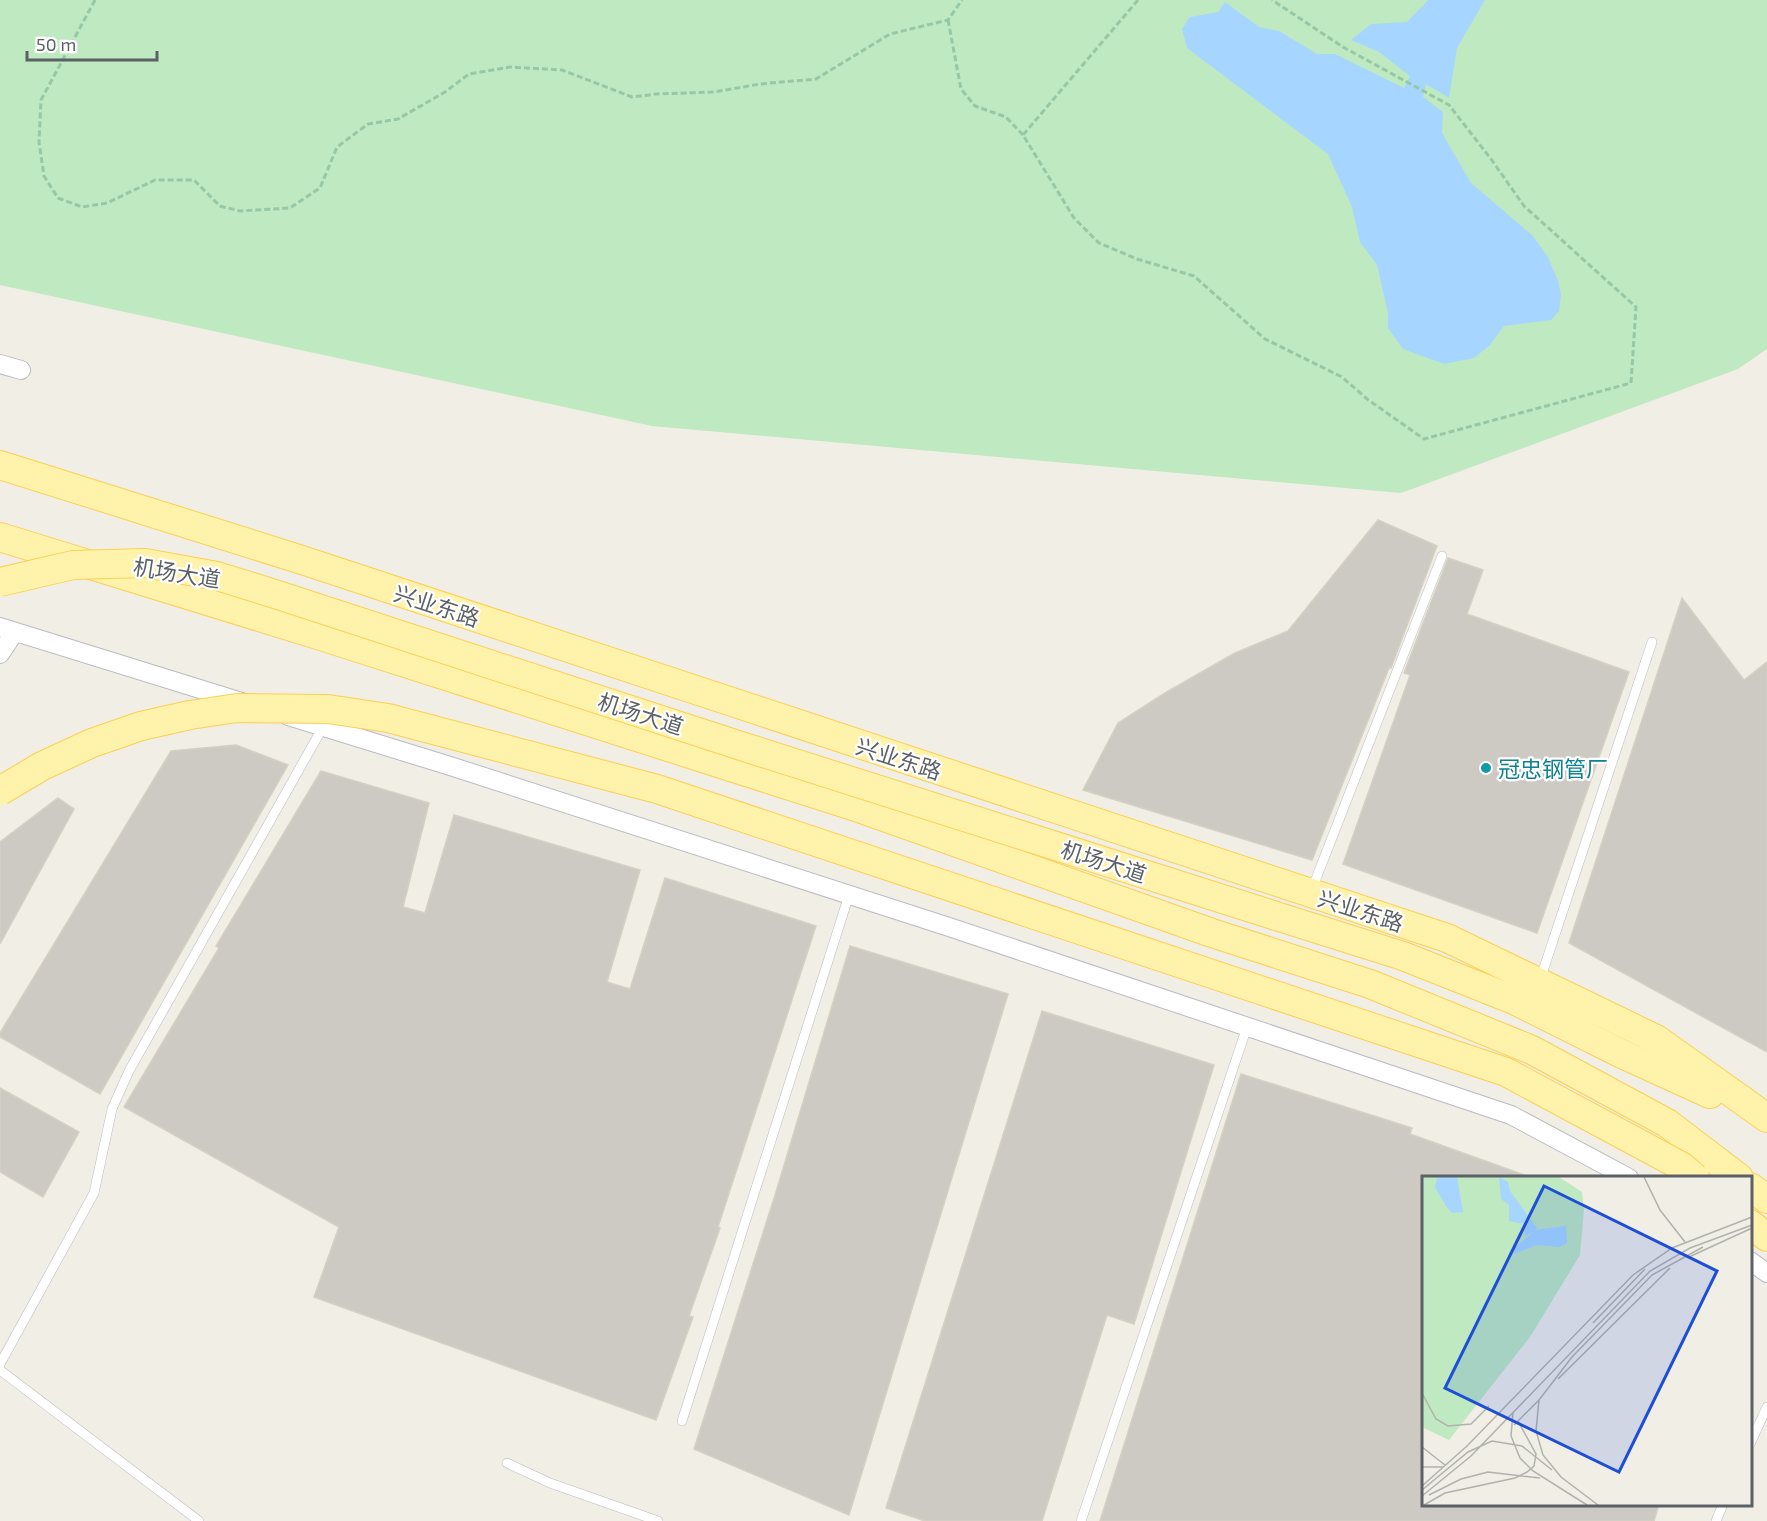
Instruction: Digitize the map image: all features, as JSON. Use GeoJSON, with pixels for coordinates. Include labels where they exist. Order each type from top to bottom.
{"type":"FeatureCollection","features":[{"type":"Feature","properties":{"kind":"main road","name":"兴业东路"},"geometry":{"type":"LineString","coordinates":[[0,465],[302,560],[1447,938],[1656,1039],[1767,1119]]}},
{"type":"Feature","properties":{"kind":"main road"},"geometry":{"type":"LineString","coordinates":[[0,537],[332,639],[859,808],[1212,933],[1370,984],[1532,1050],[1667,1123],[1735,1176]]}},
{"type":"Feature","properties":{"kind":"main road","name":"机场大道"},"geometry":{"type":"LineString","coordinates":[[0,582],[73,565],[94,564],[145,563],[217,576],[1403,956],[1514,1000],[1620,1053],[1767,1119]]}},
{"type":"Feature","properties":{"kind":"main road"},"geometry":{"type":"LineString","coordinates":[[0,791],[42,766],[92,743],[141,726],[190,715],[237,708],[328,709],[388,718],[657,789],[1506,1072],[1681,1166],[1693,1176]]}},
{"type":"Feature","properties":{"kind":"main road"},"geometry":{"type":"LineString","coordinates":[[1752,1188],[1767,1199]]}},
{"type":"Feature","properties":{"kind":"main road"},"geometry":{"type":"LineString","coordinates":[[1752,1226],[1767,1238]]}},
{"type":"Feature","properties":{"kind":"street"},"geometry":{"type":"LineString","coordinates":[[0,364],[21,370]]}},
{"type":"Feature","properties":{"kind":"street"},"geometry":{"type":"LineString","coordinates":[[0,654],[7,630],[447,765],[849,895],[1511,1115],[1625,1176]]}},
{"type":"Feature","properties":{"kind":"street"},"geometry":{"type":"LineString","coordinates":[[1752,1262],[1767,1273]]}},
{"type":"Feature","properties":{"kind":"lane"},"geometry":{"type":"LineString","coordinates":[[1311,894],[1442,556]]}},
{"type":"Feature","properties":{"kind":"lane"},"geometry":{"type":"LineString","coordinates":[[1539,983],[1652,642]]}},
{"type":"Feature","properties":{"kind":"lane"},"geometry":{"type":"LineString","coordinates":[[0,1364],[94,1193],[112,1109],[129,1071],[323,727]]}},
{"type":"Feature","properties":{"kind":"lane"},"geometry":{"type":"LineString","coordinates":[[682,1421],[849,895]]}},
{"type":"Feature","properties":{"kind":"lane"},"geometry":{"type":"LineString","coordinates":[[1081,1521],[1247,1027]]}},
{"type":"Feature","properties":{"kind":"lane"},"geometry":{"type":"LineString","coordinates":[[0,1370],[199,1521]]}},
{"type":"Feature","properties":{"kind":"lane"},"geometry":{"type":"LineString","coordinates":[[1752,1440],[1767,1407]]}},
{"type":"Feature","properties":{"kind":"lane"},"geometry":{"type":"LineString","coordinates":[[507,1463],[550,1483],[658,1521]]}},
{"type":"Feature","properties":{"kind":"lane"},"geometry":{"type":"LineString","coordinates":[[1716,1521],[1722,1506]]}},
{"type":"Feature","properties":{"kind":"path"},"geometry":{"type":"LineString","coordinates":[[95,0],[42,99],[39,142],[44,176],[58,198],[82,207],[107,203],[155,180],[194,180],[220,206],[240,211],[290,208],[320,188],[337,147],[368,124],[398,119],[446,92],[469,74],[510,67],[562,70],[632,97],[714,92],[760,84],[816,79],[890,34],[948,20],[962,0]]}},
{"type":"Feature","properties":{"kind":"path"},"geometry":{"type":"LineString","coordinates":[[1023,135],[1137,0]]}},
{"type":"Feature","properties":{"kind":"path"},"geometry":{"type":"LineString","coordinates":[[948,20],[961,89],[975,106],[1006,117],[1023,135],[1074,218],[1099,243],[1194,276],[1265,339],[1342,376],[1367,399],[1424,439],[1631,382],[1636,308],[1524,206],[1449,105],[1343,47],[1272,0]]}},
{"type":"Feature","properties":{"kind":"green space"},"geometry":{"type":"Polygon","coordinates":[[[0,0],[1767,0],[1767,349],[1738,369],[1401,493],[652,426],[0,285],[0,0]]]}},
{"type":"Feature","properties":{"kind":"water"},"geometry":{"type":"Polygon","coordinates":[[[1428,0],[1485,0],[1457,48],[1449,98],[1426,84],[1423,97],[1443,112],[1442,133],[1471,183],[1532,235],[1548,257],[1561,295],[1559,311],[1551,320],[1504,326],[1490,345],[1474,358],[1444,364],[1403,349],[1388,328],[1388,313],[1377,265],[1360,242],[1352,207],[1328,154],[1187,48],[1182,29],[1190,17],[1218,12],[1225,2],[1259,27],[1279,31],[1317,54],[1335,54],[1404,88],[1410,76],[1379,52],[1351,40],[1371,24],[1407,22],[1428,0]]]}},
{"type":"Feature","properties":{"kind":"building"},"geometry":{"type":"Polygon","coordinates":[[[1378,520],[1437,546],[1391,668],[1389,668],[1312,860],[1083,790],[1118,723],[1235,653],[1288,631],[1378,520]]]}},
{"type":"Feature","properties":{"kind":"building","name":"冠忠钢管厂"},"geometry":{"type":"Polygon","coordinates":[[[1448,558],[1483,570],[1467,614],[1629,672],[1537,933],[1343,864],[1410,675],[1404,673],[1448,558]]]}},
{"type":"Feature","properties":{"kind":"building"},"geometry":{"type":"Polygon","coordinates":[[[1682,598],[1744,680],[1767,662],[1767,1052],[1569,943],[1682,598]]]}},
{"type":"Feature","properties":{"kind":"building"},"geometry":{"type":"Polygon","coordinates":[[[236,745],[288,765],[100,1094],[0,1037],[0,1033],[171,751],[236,745]]]}},
{"type":"Feature","properties":{"kind":"building"},"geometry":{"type":"Polygon","coordinates":[[[321,771],[429,803],[403,907],[425,913],[454,815],[640,870],[607,982],[630,989],[665,878],[816,926],[718,1227],[720,1228],[689,1316],[693,1317],[656,1420],[314,1297],[339,1227],[124,1107],[219,948],[216,946],[321,771]]]}},
{"type":"Feature","properties":{"kind":"building"},"geometry":{"type":"Polygon","coordinates":[[[58,798],[74,809],[0,944],[0,842],[58,798]]]}},
{"type":"Feature","properties":{"kind":"building"},"geometry":{"type":"Polygon","coordinates":[[[850,946],[1008,994],[849,1515],[694,1449],[776,1192],[850,946]]]}},
{"type":"Feature","properties":{"kind":"building"},"geometry":{"type":"Polygon","coordinates":[[[1042,1011],[1214,1065],[1134,1324],[1107,1315],[1042,1521],[925,1521],[886,1508],[1042,1011]]]}},
{"type":"Feature","properties":{"kind":"building"},"geometry":{"type":"Polygon","coordinates":[[[1241,1074],[1412,1128],[1410,1134],[1527,1176],[1422,1176],[1422,1506],[1658,1506],[1654,1521],[1100,1521],[1241,1074]]]}},
{"type":"Feature","properties":{"kind":"building"},"geometry":{"type":"Polygon","coordinates":[[[0,1088],[79,1132],[43,1197],[0,1172],[0,1088]]]}},
{"type":"Feature","properties":{"kind":"place","name":"冠忠钢管厂"},"geometry":{"type":"Point","coordinates":[1486,768]}}]}
